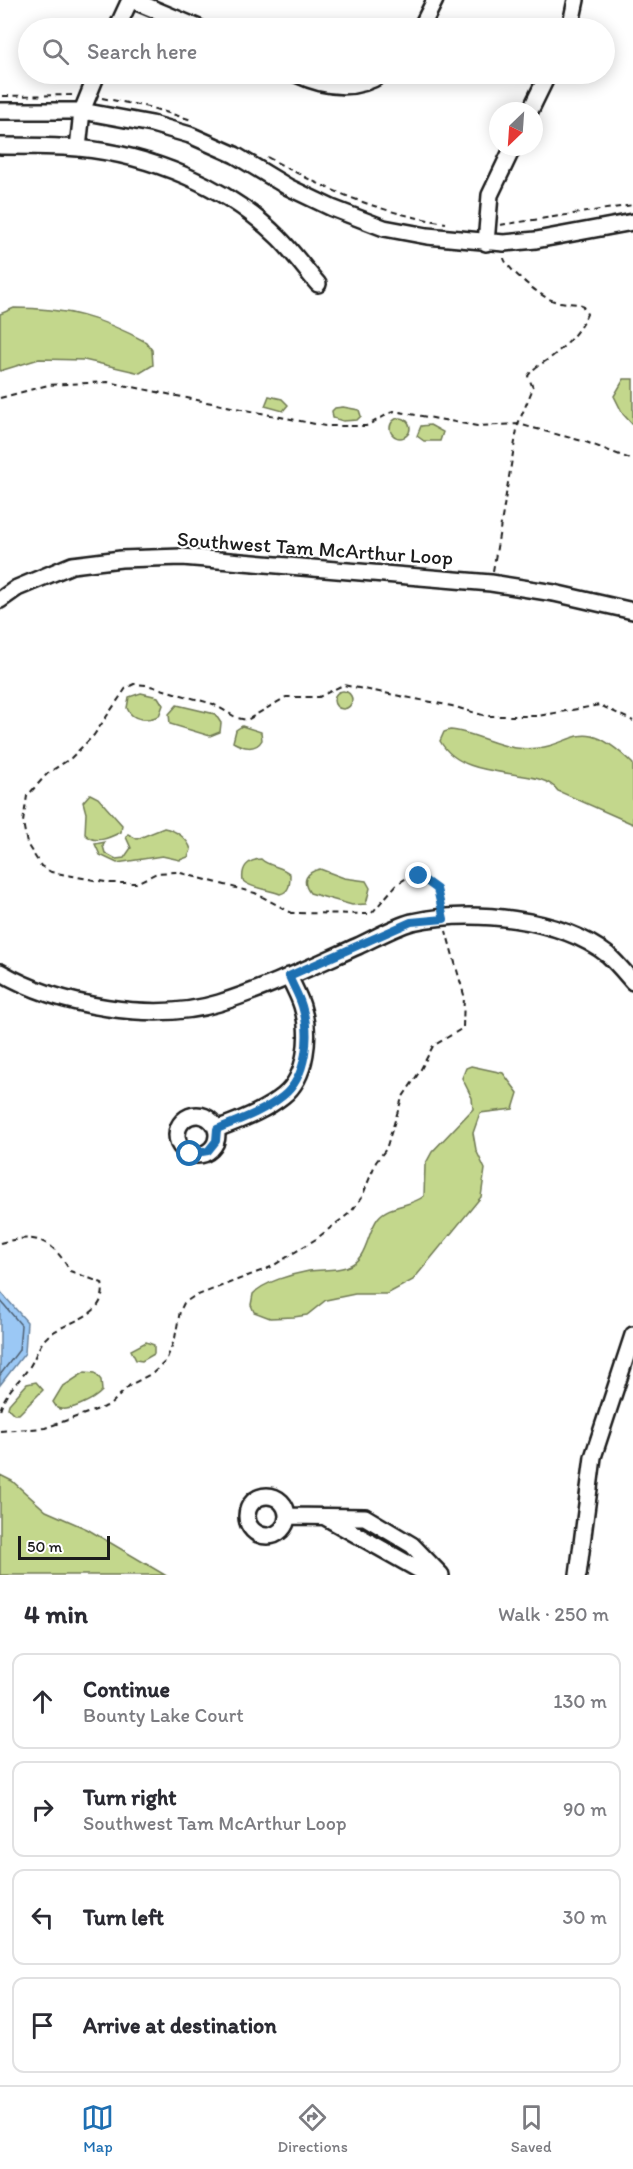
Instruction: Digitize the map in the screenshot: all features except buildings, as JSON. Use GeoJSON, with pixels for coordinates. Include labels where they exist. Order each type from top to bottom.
{"type":"FeatureCollection","features":[{"type":"Feature","properties":{"kind":"street"},"geometry":{"type":"LineString","coordinates":[[122,18],[131,0],[175,18]]}},
{"type":"Feature","properties":{"kind":"street"},"geometry":{"type":"LineString","coordinates":[[426,18],[435,0]]}},
{"type":"Feature","properties":{"kind":"street"},"geometry":{"type":"LineString","coordinates":[[572,18],[576,0]]}},
{"type":"Feature","properties":{"kind":"street"},"geometry":{"type":"LineString","coordinates":[[78,148],[82,111],[92,84]]}},
{"type":"Feature","properties":{"kind":"street"},"geometry":{"type":"LineString","coordinates":[[320,84],[339,86],[350,84]]}},
{"type":"Feature","properties":{"kind":"street"},"geometry":{"type":"LineString","coordinates":[[534,102],[543,84]]}},
{"type":"Feature","properties":{"kind":"street"},"geometry":{"type":"LineString","coordinates":[[0,111],[82,111],[152,124],[190,135],[235,155],[288,187],[332,208],[384,228],[427,237],[504,243],[536,240],[633,222]]}},
{"type":"Feature","properties":{"kind":"street"},"geometry":{"type":"LineString","coordinates":[[0,146],[78,148],[115,154],[204,184],[239,204],[279,238],[318,284]]}},
{"type":"Feature","properties":{"kind":"street"},"geometry":{"type":"LineString","coordinates":[[486,243],[489,195],[508,156]]}},
{"type":"Feature","properties":{"kind":"street","name":"Southwest Tam McArthur Loop"},"geometry":{"type":"LineString","coordinates":[[0,600],[17,588],[72,565],[121,559],[182,557],[491,583],[554,593],[633,611]]}},
{"type":"Feature","properties":{"kind":"street"},"geometry":{"type":"LineString","coordinates":[[0,972],[19,983],[60,998],[122,1010],[165,1011],[218,1004],[289,976],[411,922],[498,917],[544,924],[580,938],[609,956],[633,982]]}},
{"type":"Feature","properties":{"kind":"street"},"geometry":{"type":"LineString","coordinates":[[217,1129],[261,1111],[285,1095],[296,1079],[305,1054],[306,1034],[302,1007],[289,976]]}},
{"type":"Feature","properties":{"kind":"street"},"geometry":{"type":"LineString","coordinates":[[578,1575],[593,1457],[633,1335]]}},
{"type":"Feature","properties":{"kind":"street"},"geometry":{"type":"LineString","coordinates":[[288,1516],[366,1517],[412,1545],[441,1575]]}},
{"type":"Feature","properties":{"kind":"street"},"geometry":{"type":"LineString","coordinates":[[322,1516],[428,1575]]}},
{"type":"Feature","properties":{"kind":"path"},"geometry":{"type":"LineString","coordinates":[[0,96],[87,95],[148,106],[196,121]]}},
{"type":"Feature","properties":{"kind":"path"},"geometry":{"type":"LineString","coordinates":[[266,156],[320,185],[363,204],[412,218],[456,224]]}},
{"type":"Feature","properties":{"kind":"path"},"geometry":{"type":"LineString","coordinates":[[486,225],[503,225],[633,205]]}},
{"type":"Feature","properties":{"kind":"path"},"geometry":{"type":"LineString","coordinates":[[491,583],[518,424],[533,388],[528,376],[532,369],[554,355],[580,327],[587,314],[582,305],[556,302],[540,294],[504,261],[503,225]]}},
{"type":"Feature","properties":{"kind":"path"},"geometry":{"type":"LineString","coordinates":[[0,398],[48,385],[108,382],[325,426],[366,426],[394,411],[477,426],[518,424],[586,442],[633,460]]}},
{"type":"Feature","properties":{"kind":"path"},"geometry":{"type":"LineString","coordinates":[[0,1431],[45,1428],[110,1405],[130,1385],[153,1373],[166,1361],[184,1303],[193,1297],[271,1267],[316,1239],[351,1212],[362,1197],[376,1162],[386,1149],[402,1098],[433,1046],[463,1028],[464,995],[437,889],[419,876],[404,879],[371,914],[359,915],[292,914],[255,893],[177,872],[157,873],[136,883],[110,883],[51,872],[36,861],[27,844],[23,822],[27,796],[48,772],[71,758],[94,735],[126,688],[134,684],[147,685],[164,692],[213,704],[237,718],[247,720],[286,697],[319,697],[343,685],[496,718],[538,716],[600,705],[633,721]]}},
{"type":"Feature","properties":{"kind":"path"},"geometry":{"type":"LineString","coordinates":[[0,1243],[26,1238],[48,1242],[60,1253],[70,1271],[102,1283],[103,1290],[101,1299],[87,1316],[45,1338],[28,1369],[6,1395],[0,1411]]}},
{"type":"Feature","properties":{"kind":"green space"},"geometry":{"type":"Polygon","coordinates":[[[14,308],[67,312],[113,326],[146,342],[152,350],[153,365],[140,373],[84,360],[39,359],[0,371],[0,314],[14,308]]]}},
{"type":"Feature","properties":{"kind":"green space"},"geometry":{"type":"Polygon","coordinates":[[[624,379],[633,379],[633,425],[623,414],[614,396],[624,379]]]}},
{"type":"Feature","properties":{"kind":"green space"},"geometry":{"type":"Polygon","coordinates":[[[269,396],[282,399],[288,405],[283,411],[265,406],[269,396]]]}},
{"type":"Feature","properties":{"kind":"green space"},"geometry":{"type":"Polygon","coordinates":[[[343,407],[359,410],[361,416],[357,420],[343,421],[333,418],[332,411],[343,407]]]}},
{"type":"Feature","properties":{"kind":"green space"},"geometry":{"type":"Polygon","coordinates":[[[400,418],[407,421],[410,428],[407,435],[400,438],[393,435],[390,428],[393,421],[400,418]]]}},
{"type":"Feature","properties":{"kind":"green space"},"geometry":{"type":"Polygon","coordinates":[[[430,425],[443,432],[440,441],[424,441],[417,436],[421,426],[430,425]]]}},
{"type":"Feature","properties":{"kind":"green space"},"geometry":{"type":"Polygon","coordinates":[[[339,691],[347,691],[352,696],[350,707],[339,709],[334,704],[334,696],[339,691]]]}},
{"type":"Feature","properties":{"kind":"green space"},"geometry":{"type":"Polygon","coordinates":[[[141,693],[158,697],[163,705],[159,716],[140,719],[129,712],[127,708],[129,697],[141,693]]]}},
{"type":"Feature","properties":{"kind":"green space"},"geometry":{"type":"Polygon","coordinates":[[[177,705],[215,714],[221,723],[220,732],[210,736],[170,724],[169,714],[177,705]]]}},
{"type":"Feature","properties":{"kind":"green space"},"geometry":{"type":"Polygon","coordinates":[[[242,726],[261,732],[262,740],[256,746],[241,746],[233,742],[236,730],[242,726]]]}},
{"type":"Feature","properties":{"kind":"green space"},"geometry":{"type":"Polygon","coordinates":[[[450,730],[516,748],[536,748],[586,735],[598,738],[633,764],[633,824],[558,791],[548,783],[535,778],[466,764],[451,755],[440,741],[444,732],[450,730]]]}},
{"type":"Feature","properties":{"kind":"green space"},"geometry":{"type":"Polygon","coordinates":[[[90,794],[98,798],[122,825],[121,832],[98,840],[85,834],[86,813],[83,802],[90,794]]]}},
{"type":"Feature","properties":{"kind":"green space"},"geometry":{"type":"Polygon","coordinates":[[[164,828],[184,838],[191,850],[188,857],[180,860],[162,856],[117,863],[100,855],[95,844],[105,842],[103,846],[105,853],[116,859],[124,858],[131,848],[126,837],[128,834],[137,839],[164,828]]]}},
{"type":"Feature","properties":{"kind":"green space"},"geometry":{"type":"Polygon","coordinates":[[[261,859],[290,874],[286,891],[280,894],[251,886],[243,881],[246,865],[261,859]]]}},
{"type":"Feature","properties":{"kind":"green space"},"geometry":{"type":"Polygon","coordinates":[[[320,869],[344,878],[366,881],[370,888],[366,904],[352,905],[310,893],[307,889],[306,878],[311,872],[320,869]]]}},
{"type":"Feature","properties":{"kind":"green space"},"geometry":{"type":"Polygon","coordinates":[[[471,1066],[503,1073],[518,1093],[513,1109],[480,1113],[473,1133],[476,1150],[485,1169],[481,1197],[413,1280],[387,1294],[355,1294],[326,1300],[307,1315],[270,1318],[254,1312],[251,1305],[253,1294],[271,1282],[295,1274],[341,1268],[353,1264],[363,1253],[374,1224],[383,1213],[424,1196],[425,1165],[432,1152],[473,1109],[472,1098],[462,1078],[466,1068],[471,1066]]]}},
{"type":"Feature","properties":{"kind":"green space"},"geometry":{"type":"Polygon","coordinates":[[[146,1342],[154,1345],[154,1354],[142,1361],[136,1360],[131,1350],[146,1342]]]}},
{"type":"Feature","properties":{"kind":"green space"},"geometry":{"type":"Polygon","coordinates":[[[85,1372],[95,1373],[101,1380],[102,1391],[80,1405],[67,1409],[57,1408],[53,1402],[62,1387],[85,1372]]]}},
{"type":"Feature","properties":{"kind":"green space"},"geometry":{"type":"Polygon","coordinates":[[[36,1382],[43,1390],[19,1414],[14,1414],[8,1408],[9,1404],[27,1384],[36,1382]]]}},
{"type":"Feature","properties":{"kind":"green space"},"geometry":{"type":"Polygon","coordinates":[[[0,1475],[12,1481],[46,1511],[87,1529],[165,1575],[0,1575],[0,1475]]]}},
{"type":"Feature","properties":{"kind":"water"},"geometry":{"type":"Polygon","coordinates":[[[0,1291],[27,1322],[25,1353],[0,1385],[0,1291]]]}},
{"type":"Feature","properties":{"kind":"route"},"geometry":{"type":"LineString","coordinates":[[190,1154],[203,1154],[208,1151],[216,1141],[217,1129],[261,1111],[285,1095],[296,1079],[305,1054],[306,1034],[302,1007],[289,976],[411,922],[444,919],[437,889],[419,876]]}}]}
